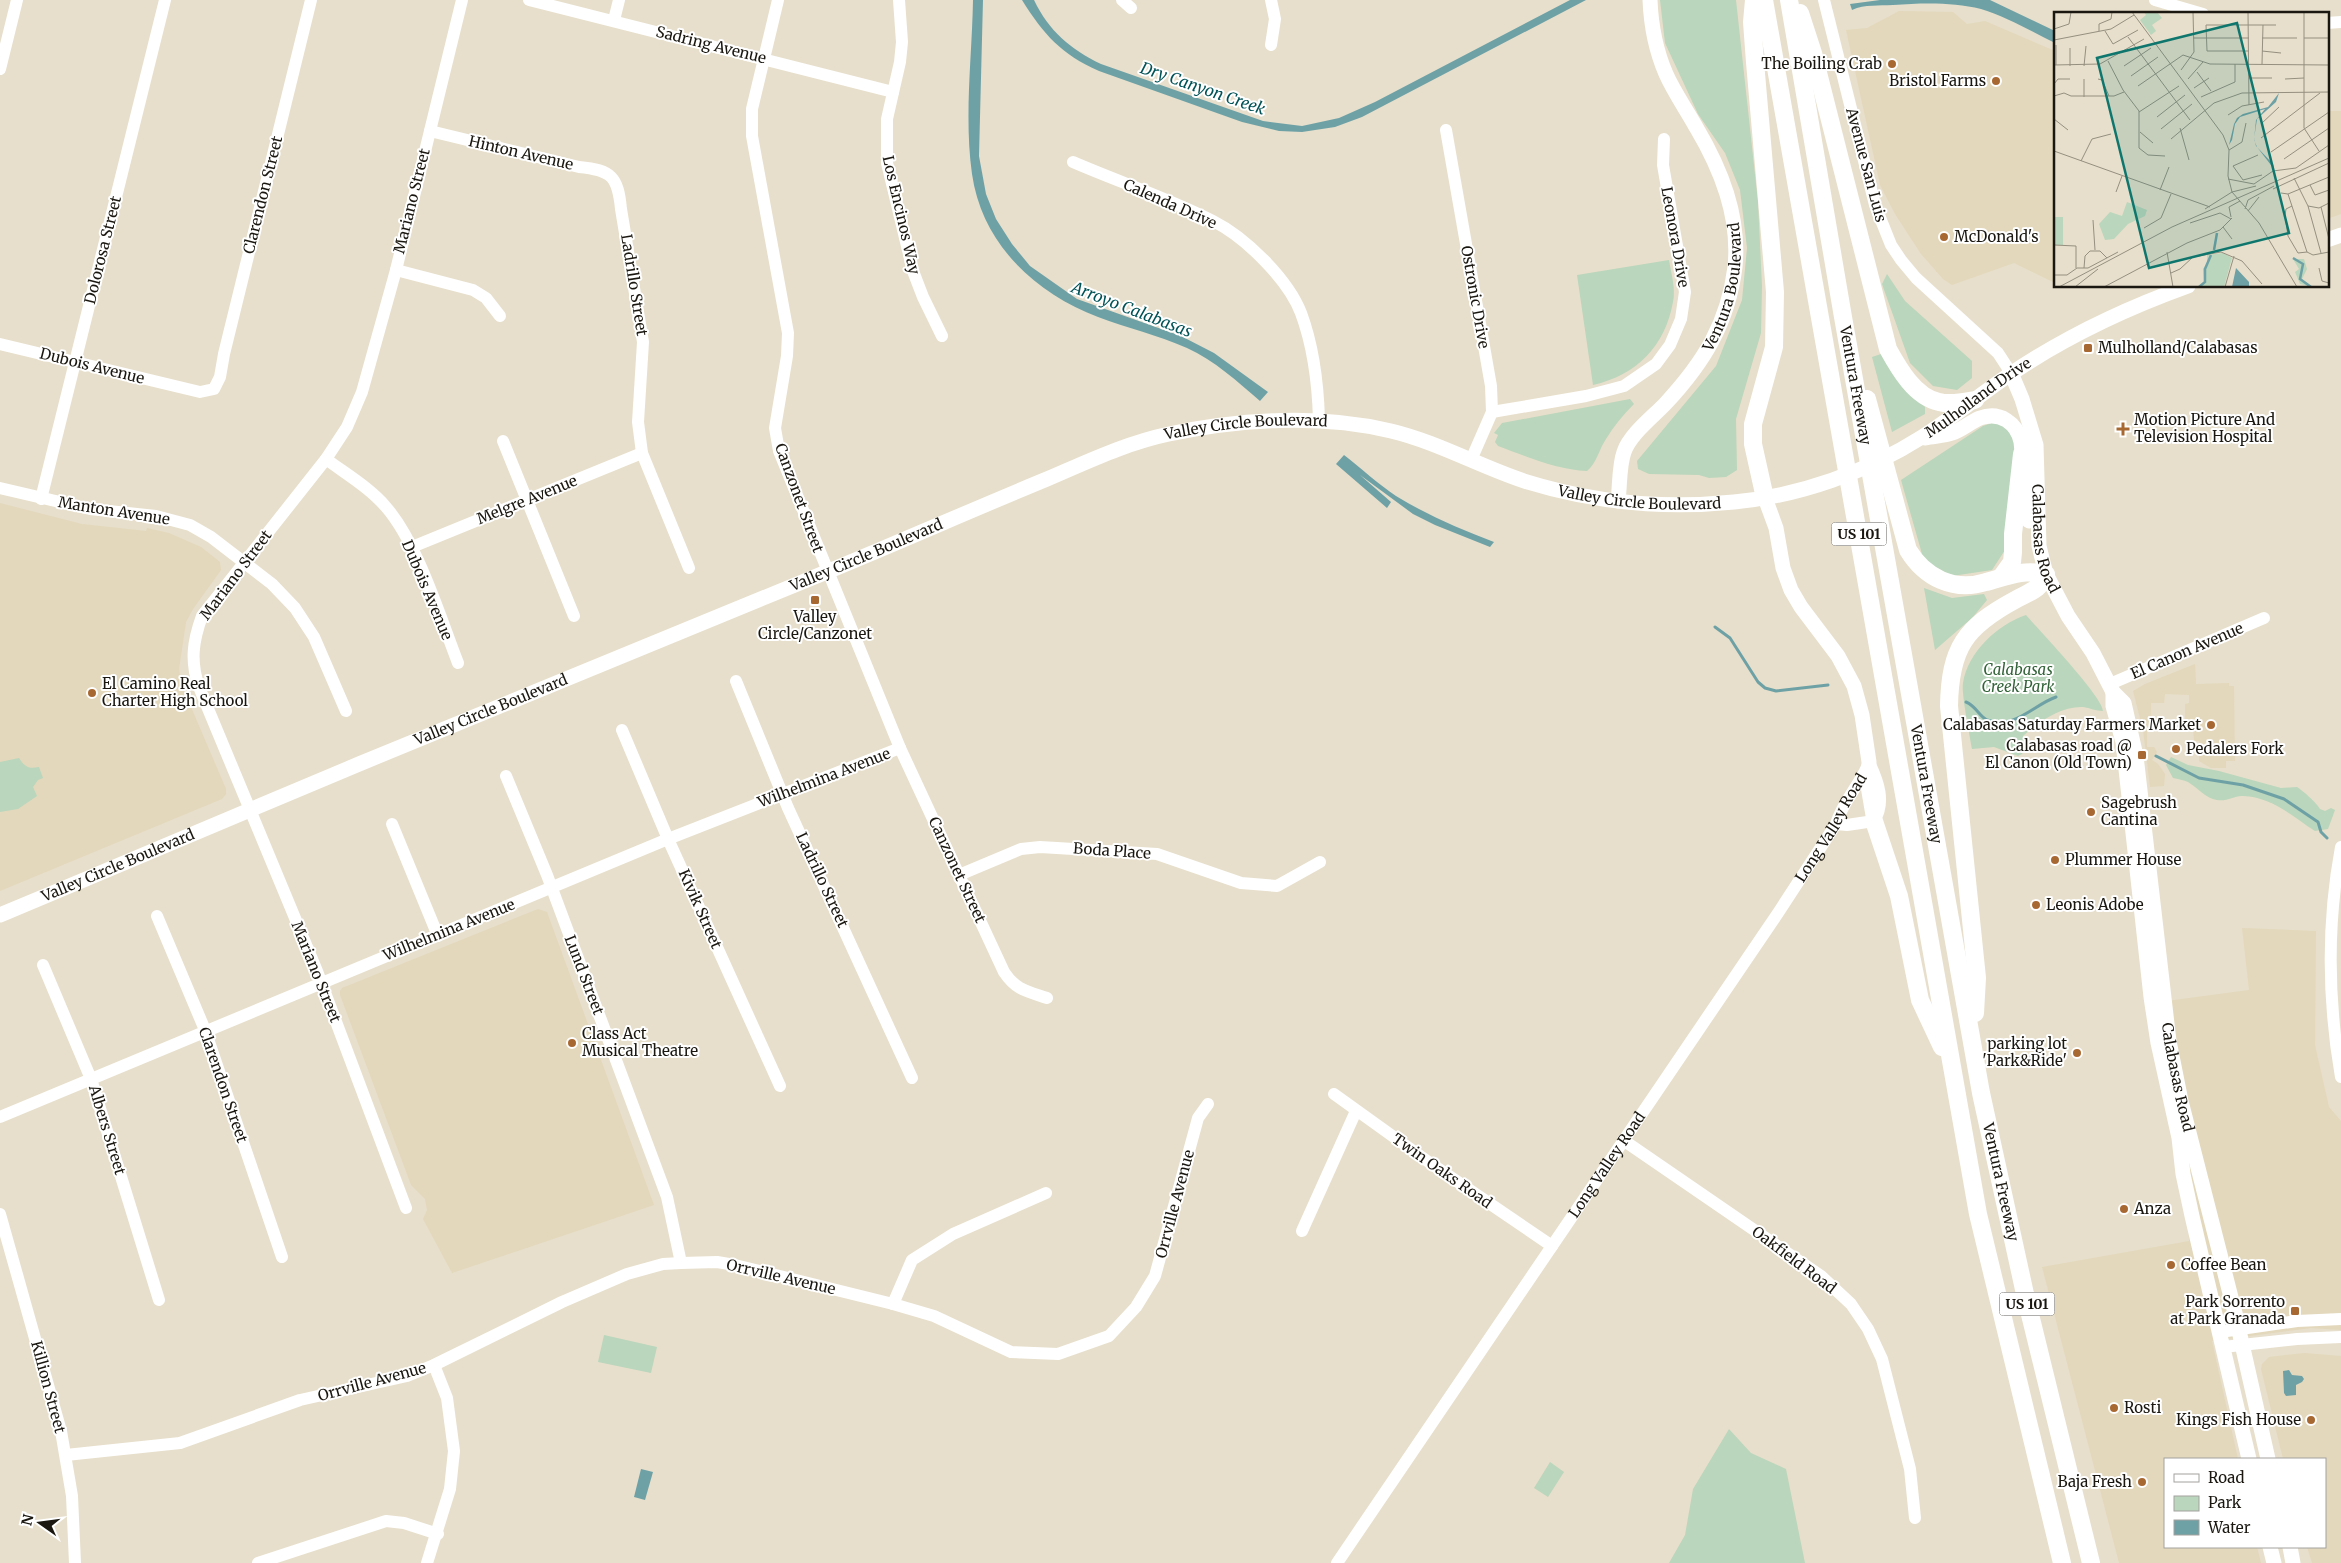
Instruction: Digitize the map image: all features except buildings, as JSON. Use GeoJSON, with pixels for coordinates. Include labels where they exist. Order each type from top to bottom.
{"type":"FeatureCollection","features":[{"type":"Feature","properties":{"kind":"highway"},"geometry":{"type":"LineString","coordinates":[[1754,0],[1752,22],[1754,62],[1775,292],[1774,347],[1753,424],[1753,444],[1765,498]]}},
{"type":"Feature","properties":{"kind":"highway","name":"Ventura Freeway"},"geometry":{"type":"LineString","coordinates":[[1764,0],[1978,1214],[2062,1563]]}},
{"type":"Feature","properties":{"kind":"highway","name":"Ventura Freeway"},"geometry":{"type":"LineString","coordinates":[[1789,0],[1843,317],[1994,1155],[2025,1294],[2091,1563]]}},
{"type":"Feature","properties":{"kind":"highway"},"geometry":{"type":"LineString","coordinates":[[1796,0],[1814,53],[1888,349],[1906,378],[1934,401],[1946,403],[1975,400]]}},
{"type":"Feature","properties":{"kind":"highway"},"geometry":{"type":"LineString","coordinates":[[1843,317],[1878,436],[1908,550],[1916,564],[1946,583],[1960,586],[1985,583],[2002,576],[2025,571],[2046,574],[2041,587],[1984,618],[1976,626],[1961,645],[1950,679],[1949,706],[1977,978],[1973,1044]]}},
{"type":"Feature","properties":{"kind":"highway"},"geometry":{"type":"LineString","coordinates":[[2002,576],[2012,562],[2013,534],[2022,454]]}},
{"type":"Feature","properties":{"kind":"highway"},"geometry":{"type":"LineString","coordinates":[[1874,821],[1899,896],[1920,1000],[1952,1068]]}},
{"type":"Feature","properties":{"kind":"main road","name":"Ventura Boulevard"},"geometry":{"type":"LineString","coordinates":[[1618,500],[1624,451],[1648,421],[1691,375],[1706,355],[1725,312],[1735,265],[1735,237],[1724,185],[1712,156],[1666,73],[1653,30],[1650,0]]}},
{"type":"Feature","properties":{"kind":"main road"},"geometry":{"type":"LineString","coordinates":[[2328,240],[2341,235]]}},
{"type":"Feature","properties":{"kind":"main road","name":"Mulholland Drive"},"geometry":{"type":"LineString","coordinates":[[1765,498],[1809,486],[1876,462],[1921,438],[2011,374],[2078,333],[2114,315],[2183,288]]}},
{"type":"Feature","properties":{"kind":"main road","name":"Calabasas Road"},"geometry":{"type":"LineString","coordinates":[[2011,374],[2022,399],[2036,445],[2040,546],[2046,574],[2059,600],[2094,653],[2112,688],[2124,703],[2136,756],[2169,1041],[2181,1101],[2242,1344],[2268,1458]]}},
{"type":"Feature","properties":{"kind":"main road"},"geometry":{"type":"LineString","coordinates":[[1921,438],[1952,433],[1980,418],[1992,416],[2012,422],[2018,431],[2022,454],[2032,546],[2046,574]]}},
{"type":"Feature","properties":{"kind":"main road","name":"Valley Circle Boulevard"},"geometry":{"type":"LineString","coordinates":[[0,915],[827,572],[1025,487],[1140,442],[1188,430],[1234,423],[1320,420],[1400,433],[1522,480],[1571,493],[1618,500],[1691,505],[1765,498]]}},
{"type":"Feature","properties":{"kind":"main road","name":"Long Valley Road"},"geometry":{"type":"LineString","coordinates":[[1765,498],[1776,528],[1783,568],[1791,590],[1800,607],[1838,656],[1854,686],[1862,715],[1869,762]]}},
{"type":"Feature","properties":{"kind":"main road","name":"Calabasas Road"},"geometry":{"type":"LineString","coordinates":[[2112,688],[2113,706],[2123,742],[2151,997],[2158,1043],[2179,1138],[2188,1197],[2250,1458]]}},
{"type":"Feature","properties":{"kind":"main road"},"geometry":{"type":"LineString","coordinates":[[1869,762],[1868,786],[1874,821]]}},
{"type":"Feature","properties":{"kind":"main road"},"geometry":{"type":"LineString","coordinates":[[2270,1548],[2274,1563]]}},
{"type":"Feature","properties":{"kind":"main road"},"geometry":{"type":"LineString","coordinates":[[2290,1548],[2293,1563]]}},
{"type":"Feature","properties":{"kind":"street"},"geometry":{"type":"LineString","coordinates":[[0,69],[17,0]]}},
{"type":"Feature","properties":{"kind":"street","name":"Dolorosa Street"},"geometry":{"type":"LineString","coordinates":[[41,499],[165,0]]}},
{"type":"Feature","properties":{"kind":"street","name":"Clarendon Street"},"geometry":{"type":"LineString","coordinates":[[214,389],[220,377],[224,354],[311,0]]}},
{"type":"Feature","properties":{"kind":"street","name":"Mariano Street"},"geometry":{"type":"LineString","coordinates":[[406,1208],[321,982],[199,687],[192,662],[196,633],[202,616],[326,459],[346,427],[362,392],[396,270],[462,0]]}},
{"type":"Feature","properties":{"kind":"street","name":"Sadring Avenue"},"geometry":{"type":"LineString","coordinates":[[529,0],[893,92]]}},
{"type":"Feature","properties":{"kind":"street"},"geometry":{"type":"LineString","coordinates":[[614,20],[619,0]]}},
{"type":"Feature","properties":{"kind":"street","name":"Canzonet Street"},"geometry":{"type":"LineString","coordinates":[[778,0],[752,108],[752,136],[788,333],[787,356],[775,428],[779,452],[900,748],[1004,972],[1011,983],[1019,989],[1047,998]]}},
{"type":"Feature","properties":{"kind":"street","name":"Los Encinos Way"},"geometry":{"type":"LineString","coordinates":[[899,0],[902,42],[900,62],[887,119],[887,163],[913,271],[942,336]]}},
{"type":"Feature","properties":{"kind":"street"},"geometry":{"type":"LineString","coordinates":[[1270,0],[1275,19],[1271,45]]}},
{"type":"Feature","properties":{"kind":"street","name":"Avenue San Luis"},"geometry":{"type":"LineString","coordinates":[[1824,0],[1874,198],[1891,245],[1916,278],[1998,353],[2011,374]]}},
{"type":"Feature","properties":{"kind":"street"},"geometry":{"type":"LineString","coordinates":[[2155,0],[2196,12]]}},
{"type":"Feature","properties":{"kind":"street"},"geometry":{"type":"LineString","coordinates":[[2328,23],[2341,22]]}},
{"type":"Feature","properties":{"kind":"street","name":"Ostronic Drive"},"geometry":{"type":"LineString","coordinates":[[1446,130],[1491,386],[1492,412],[1471,460]]}},
{"type":"Feature","properties":{"kind":"street","name":"Hinton Avenue"},"geometry":{"type":"LineString","coordinates":[[430,131],[579,167],[592,168],[612,175]]}},
{"type":"Feature","properties":{"kind":"street","name":"Leonora Drive"},"geometry":{"type":"LineString","coordinates":[[1492,412],[1595,394],[1624,386],[1656,364],[1670,345],[1681,319],[1685,292],[1663,165],[1664,139]]}},
{"type":"Feature","properties":{"kind":"street","name":"Calenda Drive"},"geometry":{"type":"LineString","coordinates":[[1073,162],[1215,221],[1246,244],[1268,265],[1300,311],[1318,375],[1320,420]]}},
{"type":"Feature","properties":{"kind":"street","name":"Ladrillo Street"},"geometry":{"type":"LineString","coordinates":[[612,175],[619,188],[644,342],[638,422],[642,452],[689,568]]}},
{"type":"Feature","properties":{"kind":"street"},"geometry":{"type":"LineString","coordinates":[[396,270],[473,290],[486,298],[500,316]]}},
{"type":"Feature","properties":{"kind":"street","name":"Dubois Avenue"},"geometry":{"type":"LineString","coordinates":[[0,344],[200,392],[214,389]]}},
{"type":"Feature","properties":{"kind":"street"},"geometry":{"type":"LineString","coordinates":[[503,441],[574,616]]}},
{"type":"Feature","properties":{"kind":"street","name":"Melgre Avenue"},"geometry":{"type":"LineString","coordinates":[[412,547],[642,452]]}},
{"type":"Feature","properties":{"kind":"street","name":"Dubois Avenue"},"geometry":{"type":"LineString","coordinates":[[326,459],[372,493],[387,507],[412,547],[458,663]]}},
{"type":"Feature","properties":{"kind":"street","name":"Manton Avenue"},"geometry":{"type":"LineString","coordinates":[[0,488],[90,509],[147,514],[190,525],[211,537],[272,584],[295,608],[314,636],[346,711]]}},
{"type":"Feature","properties":{"kind":"street","name":"El Canon Avenue"},"geometry":{"type":"LineString","coordinates":[[2112,688],[2264,618]]}},
{"type":"Feature","properties":{"kind":"street","name":"Ladrillo Street"},"geometry":{"type":"LineString","coordinates":[[736,681],[782,794],[912,1078]]}},
{"type":"Feature","properties":{"kind":"street","name":"Kivik Street"},"geometry":{"type":"LineString","coordinates":[[622,730],[668,839],[780,1086]]}},
{"type":"Feature","properties":{"kind":"street","name":"Wilhelmina Avenue"},"geometry":{"type":"LineString","coordinates":[[0,1117],[205,1030],[438,936],[668,839],[900,748]]}},
{"type":"Feature","properties":{"kind":"street","name":"Long Valley Road"},"geometry":{"type":"LineString","coordinates":[[1337,1563],[1780,910],[1836,824],[1840,811],[1861,780],[1869,762]]}},
{"type":"Feature","properties":{"kind":"street","name":"Lund Street"},"geometry":{"type":"LineString","coordinates":[[506,776],[551,888],[668,1197],[681,1262]]}},
{"type":"Feature","properties":{"kind":"street"},"geometry":{"type":"LineString","coordinates":[[1836,824],[1846,825],[1874,821]]}},
{"type":"Feature","properties":{"kind":"street"},"geometry":{"type":"LineString","coordinates":[[392,824],[438,936]]}},
{"type":"Feature","properties":{"kind":"street","name":"Boda Place"},"geometry":{"type":"LineString","coordinates":[[959,875],[1021,849],[1040,847],[1157,854],[1241,883],[1276,886],[1320,862]]}},
{"type":"Feature","properties":{"kind":"street"},"geometry":{"type":"LineString","coordinates":[[2341,847],[2332,908],[2332,935],[2336,1044],[2341,1077]]}},
{"type":"Feature","properties":{"kind":"street","name":"Clarendon Street"},"geometry":{"type":"LineString","coordinates":[[157,916],[205,1030],[282,1257]]}},
{"type":"Feature","properties":{"kind":"street","name":"Albers Street"},"geometry":{"type":"LineString","coordinates":[[43,964],[91,1079],[159,1300]]}},
{"type":"Feature","properties":{"kind":"street","name":"Twin Oaks Road"},"geometry":{"type":"LineString","coordinates":[[1334,1094],[1552,1246]]}},
{"type":"Feature","properties":{"kind":"street","name":"Orrville Avenue"},"geometry":{"type":"LineString","coordinates":[[66,1455],[180,1443],[300,1400],[407,1376],[434,1365],[562,1302],[627,1274],[664,1264],[681,1262],[717,1262],[735,1265],[934,1316],[1011,1352],[1058,1354],[1109,1336],[1136,1307],[1155,1276],[1198,1118],[1208,1104]]}},
{"type":"Feature","properties":{"kind":"street"},"geometry":{"type":"LineString","coordinates":[[1302,1231],[1356,1111]]}},
{"type":"Feature","properties":{"kind":"street","name":"Oakfield Road"},"geometry":{"type":"LineString","coordinates":[[1623,1140],[1821,1276],[1851,1304],[1868,1329],[1882,1360],[1910,1468],[1915,1518]]}},
{"type":"Feature","properties":{"kind":"street"},"geometry":{"type":"LineString","coordinates":[[893,1304],[912,1260],[953,1234],[1046,1193]]}},
{"type":"Feature","properties":{"kind":"street","name":"Killion Street"},"geometry":{"type":"LineString","coordinates":[[0,1214],[61,1431],[72,1496],[75,1563]]}},
{"type":"Feature","properties":{"kind":"street"},"geometry":{"type":"LineString","coordinates":[[2220,1332],[2297,1321],[2341,1319]]}},
{"type":"Feature","properties":{"kind":"street"},"geometry":{"type":"LineString","coordinates":[[2223,1347],[2341,1337]]}},
{"type":"Feature","properties":{"kind":"street"},"geometry":{"type":"LineString","coordinates":[[427,1563],[438,1534],[450,1489],[454,1450],[447,1398],[434,1365]]}},
{"type":"Feature","properties":{"kind":"street"},"geometry":{"type":"LineString","coordinates":[[258,1563],[386,1521],[404,1523],[438,1534]]}},
{"type":"Feature","properties":{"kind":"shaded area"},"geometry":{"type":"Polygon","coordinates":[[[1899,11],[1953,12],[1967,24],[1985,21],[2054,51],[2054,283],[2014,263],[1952,285],[1943,279],[1921,254],[1895,214],[1880,185],[1846,30],[1867,28],[1899,11]]]}},
{"type":"Feature","properties":{"kind":"shaded area"},"geometry":{"type":"Polygon","coordinates":[[[2328,111],[2341,111],[2341,214],[2328,219],[2328,111]]]}},
{"type":"Feature","properties":{"kind":"shaded area","name":"El Camino Real Charter High School"},"geometry":{"type":"Polygon","coordinates":[[[0,503],[82,524],[146,531],[147,528],[169,533],[201,547],[220,562],[221,570],[186,622],[179,669],[182,686],[226,789],[226,794],[222,799],[0,891],[0,503]]]}},
{"type":"Feature","properties":{"kind":"shaded area","name":"Calabasas Saturday Farmers Market"},"geometry":{"type":"Polygon","coordinates":[[[2195,664],[2196,684],[2229,683],[2229,686],[2234,686],[2235,761],[2226,761],[2226,768],[2211,768],[2199,761],[2199,741],[2194,741],[2193,728],[2187,728],[2185,723],[2185,704],[2189,703],[2189,695],[2165,694],[2164,703],[2151,703],[2151,717],[2158,719],[2158,726],[2153,732],[2147,732],[2147,747],[2154,747],[2157,752],[2152,760],[2158,764],[2165,774],[2164,786],[2150,787],[2143,730],[2133,691],[2145,684],[2195,664]]]}},
{"type":"Feature","properties":{"kind":"shaded area"},"geometry":{"type":"Polygon","coordinates":[[[538,909],[547,912],[654,1205],[452,1273],[423,1219],[427,1210],[425,1199],[411,1185],[340,991],[342,988],[538,909]]]}},
{"type":"Feature","properties":{"kind":"shaded area"},"geometry":{"type":"Polygon","coordinates":[[[2242,928],[2316,931],[2315,1045],[2329,1107],[2341,1121],[2341,1330],[2311,1328],[2212,1341],[2238,1458],[2164,1458],[2164,1548],[2257,1548],[2261,1563],[2119,1563],[2042,1267],[2189,1241],[2185,1138],[2159,1002],[2249,990],[2242,928]]]}},
{"type":"Feature","properties":{"kind":"shaded area"},"geometry":{"type":"Polygon","coordinates":[[[2304,1353],[2341,1356],[2341,1563],[2312,1563],[2307,1548],[2326,1548],[2326,1458],[2283,1458],[2261,1369],[2262,1364],[2269,1357],[2304,1353]]]}},
{"type":"Feature","properties":{"kind":"green space"},"geometry":{"type":"Polygon","coordinates":[[[1660,0],[1736,0],[1758,202],[1762,286],[1761,333],[1736,419],[1737,470],[1726,477],[1709,478],[1699,475],[1649,474],[1638,469],[1637,461],[1716,366],[1742,300],[1747,248],[1740,190],[1725,153],[1698,114],[1665,43],[1660,0]]]}},
{"type":"Feature","properties":{"kind":"green space"},"geometry":{"type":"Polygon","coordinates":[[[1669,260],[1674,297],[1669,318],[1656,345],[1636,366],[1623,374],[1593,385],[1577,275],[1669,260]]]}},
{"type":"Feature","properties":{"kind":"green space"},"geometry":{"type":"Polygon","coordinates":[[[1887,274],[1905,301],[1972,361],[1972,378],[1957,390],[1933,386],[1910,363],[1882,284],[1887,274]]]}},
{"type":"Feature","properties":{"kind":"green space"},"geometry":{"type":"Polygon","coordinates":[[[1884,353],[1900,381],[1925,407],[1925,414],[1892,432],[1872,357],[1884,353]]]}},
{"type":"Feature","properties":{"kind":"green space"},"geometry":{"type":"Polygon","coordinates":[[[1630,399],[1634,404],[1612,430],[1587,471],[1541,462],[1498,446],[1495,442],[1498,435],[1494,433],[1502,423],[1630,399]]]}},
{"type":"Feature","properties":{"kind":"green space"},"geometry":{"type":"Polygon","coordinates":[[[1998,421],[2016,439],[2005,550],[1992,570],[1952,576],[1924,561],[1901,480],[1983,426],[1998,421]]]}},
{"type":"Feature","properties":{"kind":"green space"},"geometry":{"type":"Polygon","coordinates":[[[1924,588],[1952,598],[1984,594],[1987,600],[1972,618],[1935,650],[1924,588]]]}},
{"type":"Feature","properties":{"kind":"green space","name":"Calabasas Creek Park"},"geometry":{"type":"Polygon","coordinates":[[[2026,615],[2082,678],[2100,703],[2103,711],[2075,707],[2050,716],[2023,736],[2027,745],[2022,754],[2018,756],[1994,747],[1972,749],[1963,696],[1963,683],[1966,672],[1977,650],[1985,641],[2005,625],[2026,615]]]}},
{"type":"Feature","properties":{"kind":"green space"},"geometry":{"type":"Polygon","coordinates":[[[2171,757],[2188,765],[2219,771],[2281,788],[2297,787],[2313,800],[2320,809],[2325,811],[2331,808],[2335,810],[2328,829],[2315,831],[2281,808],[2253,797],[2237,796],[2221,800],[2213,799],[2188,782],[2173,778],[2166,765],[2171,757]]]}},
{"type":"Feature","properties":{"kind":"green space"},"geometry":{"type":"Polygon","coordinates":[[[19,758],[27,767],[39,767],[43,778],[38,780],[33,787],[37,796],[18,809],[0,812],[0,762],[19,758]]]}},
{"type":"Feature","properties":{"kind":"green space"},"geometry":{"type":"Polygon","coordinates":[[[604,1335],[657,1347],[651,1373],[598,1362],[604,1335]]]}},
{"type":"Feature","properties":{"kind":"green space"},"geometry":{"type":"Polygon","coordinates":[[[1729,1429],[1751,1453],[1786,1469],[1805,1563],[1669,1563],[1685,1535],[1693,1489],[1729,1429]]]}},
{"type":"Feature","properties":{"kind":"green space"},"geometry":{"type":"Polygon","coordinates":[[[1550,1462],[1564,1472],[1548,1497],[1534,1488],[1550,1462]]]}},
{"type":"Feature","properties":{"kind":"water"},"geometry":{"type":"Polygon","coordinates":[[[973,0],[983,0],[979,156],[986,194],[996,219],[1012,244],[1030,266],[1077,299],[1181,336],[1214,353],[1268,392],[1260,401],[1225,372],[1197,353],[1165,339],[1098,317],[1075,307],[1053,294],[1033,280],[1015,263],[1000,244],[987,222],[978,199],[972,174],[969,109],[973,0]]]}},
{"type":"Feature","properties":{"kind":"water"},"geometry":{"type":"Polygon","coordinates":[[[1022,0],[1034,0],[1046,21],[1062,38],[1080,52],[1101,64],[1263,121],[1302,126],[1339,118],[1375,102],[1570,0],[1586,0],[1362,117],[1335,127],[1302,132],[1279,131],[1242,122],[1086,65],[1054,42],[1022,0]]]}},
{"type":"Feature","properties":{"kind":"water"},"geometry":{"type":"Polygon","coordinates":[[[1880,0],[1990,0],[2054,31],[2054,42],[2019,24],[1981,9],[1948,4],[1915,4],[1867,6],[1852,10],[1850,4],[1880,0]]]}},
{"type":"Feature","properties":{"kind":"water"},"geometry":{"type":"Polygon","coordinates":[[[1344,455],[1396,496],[1408,503],[1444,521],[1494,542],[1490,547],[1413,514],[1360,475],[1391,502],[1387,508],[1336,464],[1344,455]]]}},
{"type":"Feature","properties":{"kind":"water"},"geometry":{"type":"Polygon","coordinates":[[[2289,1370],[2292,1375],[2302,1376],[2304,1379],[2296,1385],[2296,1395],[2286,1396],[2284,1393],[2283,1371],[2289,1370]]]}},
{"type":"Feature","properties":{"kind":"water"},"geometry":{"type":"Polygon","coordinates":[[[641,1469],[653,1472],[645,1500],[634,1497],[641,1469]]]}},
{"type":"Feature","properties":{"kind":"waterway","name":"Arroyo Calabasas"},"geometry":{"type":"LineString","coordinates":[[1715,627],[1730,638],[1758,682],[1765,688],[1776,691],[1828,685]]}},
{"type":"Feature","properties":{"kind":"waterway","name":"Arroyo Calabasas"},"geometry":{"type":"LineString","coordinates":[[1966,702],[1987,720],[2006,722],[2056,697]]}},
{"type":"Feature","properties":{"kind":"waterway","name":"Arroyo Calabasas"},"geometry":{"type":"LineString","coordinates":[[2156,756],[2199,778],[2243,785],[2284,799],[2318,822],[2321,832],[2327,838]]}},
{"type":"Feature","properties":{"kind":"place","name":"The Boiling Crab"},"geometry":{"type":"Point","coordinates":[1892,64]}},
{"type":"Feature","properties":{"kind":"place","name":"Bristol Farms"},"geometry":{"type":"Point","coordinates":[1996,81]}},
{"type":"Feature","properties":{"kind":"place","name":"McDonald's"},"geometry":{"type":"Point","coordinates":[1944,237]}},
{"type":"Feature","properties":{"kind":"place","name":"Mulholland/Calabasas"},"geometry":{"type":"Point","coordinates":[2088,348]}},
{"type":"Feature","properties":{"kind":"place","name":"Motion Picture And Television Hospital"},"geometry":{"type":"Point","coordinates":[2123,429]}},
{"type":"Feature","properties":{"kind":"place","name":"Valley Circle/Canzonet"},"geometry":{"type":"Point","coordinates":[815,600]}},
{"type":"Feature","properties":{"kind":"place","name":"El Camino Real Charter High School"},"geometry":{"type":"Point","coordinates":[92,693]}},
{"type":"Feature","properties":{"kind":"place","name":"Calabasas Saturday Farmers Market"},"geometry":{"type":"Point","coordinates":[2211,725]}},
{"type":"Feature","properties":{"kind":"place","name":"Pedalers Fork"},"geometry":{"type":"Point","coordinates":[2176,749]}},
{"type":"Feature","properties":{"kind":"place","name":"Calabasas road @ El Canon (Old Town)"},"geometry":{"type":"Point","coordinates":[2142,755]}},
{"type":"Feature","properties":{"kind":"place","name":"Sagebrush Cantina"},"geometry":{"type":"Point","coordinates":[2091,812]}},
{"type":"Feature","properties":{"kind":"place","name":"Plummer House"},"geometry":{"type":"Point","coordinates":[2055,860]}},
{"type":"Feature","properties":{"kind":"place","name":"Leonis Adobe"},"geometry":{"type":"Point","coordinates":[2036,905]}},
{"type":"Feature","properties":{"kind":"place","name":"Class Act Musical Theatre"},"geometry":{"type":"Point","coordinates":[572,1043]}},
{"type":"Feature","properties":{"kind":"place","name":"parking lot 'Park&Ride'"},"geometry":{"type":"Point","coordinates":[2077,1053]}},
{"type":"Feature","properties":{"kind":"place","name":"Anza"},"geometry":{"type":"Point","coordinates":[2124,1209]}},
{"type":"Feature","properties":{"kind":"place","name":"Coffee Bean"},"geometry":{"type":"Point","coordinates":[2171,1265]}},
{"type":"Feature","properties":{"kind":"place","name":"Park Sorrento at Park Granada"},"geometry":{"type":"Point","coordinates":[2295,1311]}},
{"type":"Feature","properties":{"kind":"place","name":"Rosti"},"geometry":{"type":"Point","coordinates":[2114,1408]}},
{"type":"Feature","properties":{"kind":"place","name":"Kings Fish House"},"geometry":{"type":"Point","coordinates":[2311,1420]}},
{"type":"Feature","properties":{"kind":"place","name":"Baja Fresh"},"geometry":{"type":"Point","coordinates":[2142,1482]}},
{"type":"Feature","properties":{"kind":"water label","name":"Dry Canyon Creek"},"geometry":{"type":"Point","coordinates":[1203,88]}}]}
